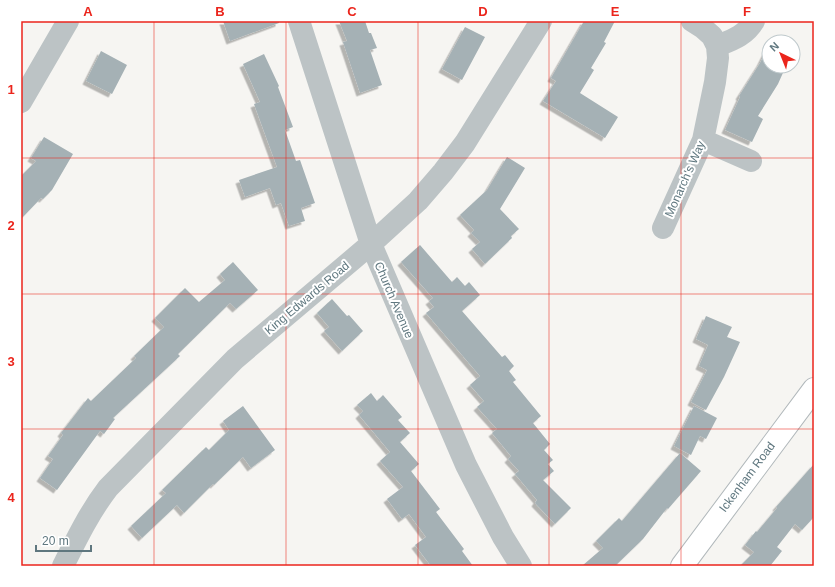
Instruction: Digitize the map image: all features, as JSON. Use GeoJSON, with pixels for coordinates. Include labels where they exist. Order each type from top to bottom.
{"type":"FeatureCollection","features":[{"type":"Feature","properties":{"kind":"main road","name":"Ickenham Road"},"geometry":{"type":"LineString","coordinates":[[682,566],[814,390]]}},
{"type":"Feature","properties":{"kind":"street"},"geometry":{"type":"LineString","coordinates":[[21,102],[68,21]]}},
{"type":"Feature","properties":{"kind":"street","name":"Church Avenue"},"geometry":{"type":"LineString","coordinates":[[299,21],[370,244],[466,466],[520,566]]}},
{"type":"Feature","properties":{"kind":"street","name":"King Edwards Road"},"geometry":{"type":"LineString","coordinates":[[63,566],[83,525],[95,505],[108,488],[235,359],[418,201],[465,143],[541,21]]}},
{"type":"Feature","properties":{"kind":"street"},"geometry":{"type":"LineString","coordinates":[[692,21],[712,36],[717,46],[736,39],[746,32],[754,21]]}},
{"type":"Feature","properties":{"kind":"street","name":"Monarch's Way"},"geometry":{"type":"LineString","coordinates":[[663,228],[704,140],[715,82],[718,58],[717,46]]}},
{"type":"Feature","properties":{"kind":"street"},"geometry":{"type":"LineString","coordinates":[[704,140],[750,161]]}},
{"type":"Feature","properties":{"kind":"building"},"geometry":{"type":"Polygon","coordinates":[[[223,21],[279,21],[279,23],[230,41],[223,21]]]}},
{"type":"Feature","properties":{"kind":"building"},"geometry":{"type":"Polygon","coordinates":[[[339,21],[365,21],[369,33],[371,33],[377,48],[370,50],[382,85],[360,93],[343,42],[347,41],[339,21]]]}},
{"type":"Feature","properties":{"kind":"building"},"geometry":{"type":"Polygon","coordinates":[[[584,21],[615,21],[604,42],[606,43],[591,68],[594,70],[580,93],[618,117],[605,138],[543,101],[556,81],[551,78],[584,21]]]}},
{"type":"Feature","properties":{"kind":"building"},"geometry":{"type":"Polygon","coordinates":[[[465,27],[485,37],[462,80],[442,69],[465,27]]]}},
{"type":"Feature","properties":{"kind":"building"},"geometry":{"type":"Polygon","coordinates":[[[101,51],[127,65],[112,94],[86,81],[101,51]]]}},
{"type":"Feature","properties":{"kind":"building"},"geometry":{"type":"Polygon","coordinates":[[[264,54],[279,86],[278,87],[293,127],[285,130],[296,161],[300,160],[315,203],[301,208],[305,221],[289,226],[281,203],[276,205],[270,188],[245,197],[239,180],[277,167],[254,104],[260,102],[243,64],[264,54]]]}},
{"type":"Feature","properties":{"kind":"building"},"geometry":{"type":"Polygon","coordinates":[[[761,61],[761,74],[782,74],[758,116],[763,119],[752,142],[725,130],[740,97],[739,96],[761,61]]]}},
{"type":"Feature","properties":{"kind":"building"},"geometry":{"type":"Polygon","coordinates":[[[44,137],[73,154],[52,190],[43,199],[41,198],[21,219],[21,176],[36,161],[31,158],[44,137]]]}},
{"type":"Feature","properties":{"kind":"building"},"geometry":{"type":"Polygon","coordinates":[[[507,157],[525,168],[500,209],[519,229],[511,236],[512,238],[485,264],[472,249],[480,242],[471,233],[474,230],[460,215],[487,190],[507,157]]]}},
{"type":"Feature","properties":{"kind":"building"},"geometry":{"type":"Polygon","coordinates":[[[420,245],[452,282],[457,277],[465,286],[469,282],[480,295],[462,311],[502,357],[505,355],[514,366],[509,371],[516,380],[513,382],[541,416],[533,423],[550,444],[544,450],[553,460],[548,464],[554,471],[543,480],[571,508],[555,524],[535,503],[537,500],[515,474],[519,471],[508,459],[511,456],[492,433],[497,429],[477,407],[484,401],[470,385],[480,376],[426,313],[434,307],[429,301],[433,298],[401,262],[420,245]]]}},
{"type":"Feature","properties":{"kind":"building"},"geometry":{"type":"Polygon","coordinates":[[[233,262],[258,290],[236,309],[230,303],[178,354],[180,356],[113,418],[115,419],[104,434],[100,431],[57,490],[40,478],[53,459],[48,456],[63,435],[61,433],[88,398],[91,401],[136,358],[134,356],[164,327],[155,318],[185,288],[199,302],[225,280],[220,274],[233,262]]]}},
{"type":"Feature","properties":{"kind":"building"},"geometry":{"type":"Polygon","coordinates":[[[332,299],[363,331],[342,351],[324,331],[329,327],[317,313],[332,299]]]}},
{"type":"Feature","properties":{"kind":"building"},"geometry":{"type":"Polygon","coordinates":[[[706,316],[732,327],[727,337],[740,342],[724,377],[706,410],[691,402],[707,370],[699,366],[708,345],[696,339],[706,316]]]}},
{"type":"Feature","properties":{"kind":"building"},"geometry":{"type":"Polygon","coordinates":[[[371,393],[377,401],[383,395],[402,417],[398,420],[410,433],[400,442],[419,464],[411,471],[440,509],[436,512],[464,549],[462,551],[473,566],[431,566],[415,545],[426,537],[409,514],[402,519],[387,499],[403,487],[380,461],[390,452],[359,415],[363,411],[357,405],[371,393]]]}},
{"type":"Feature","properties":{"kind":"building"},"geometry":{"type":"Polygon","coordinates":[[[243,406],[275,450],[251,468],[243,457],[184,513],[177,505],[142,538],[131,526],[166,493],[162,490],[206,447],[209,450],[229,430],[223,421],[243,406]]]}},
{"type":"Feature","properties":{"kind":"building"},"geometry":{"type":"Polygon","coordinates":[[[694,406],[717,418],[706,439],[700,436],[691,455],[674,446],[694,406]]]}},
{"type":"Feature","properties":{"kind":"building"},"geometry":{"type":"Polygon","coordinates":[[[680,453],[701,471],[668,509],[667,508],[643,539],[615,566],[582,566],[603,548],[596,541],[619,518],[622,521],[680,453]]]}},
{"type":"Feature","properties":{"kind":"building"},"geometry":{"type":"Polygon","coordinates":[[[814,464],[814,517],[802,530],[795,524],[777,547],[782,551],[770,566],[740,566],[754,552],[745,545],[814,464]]]}}]}
